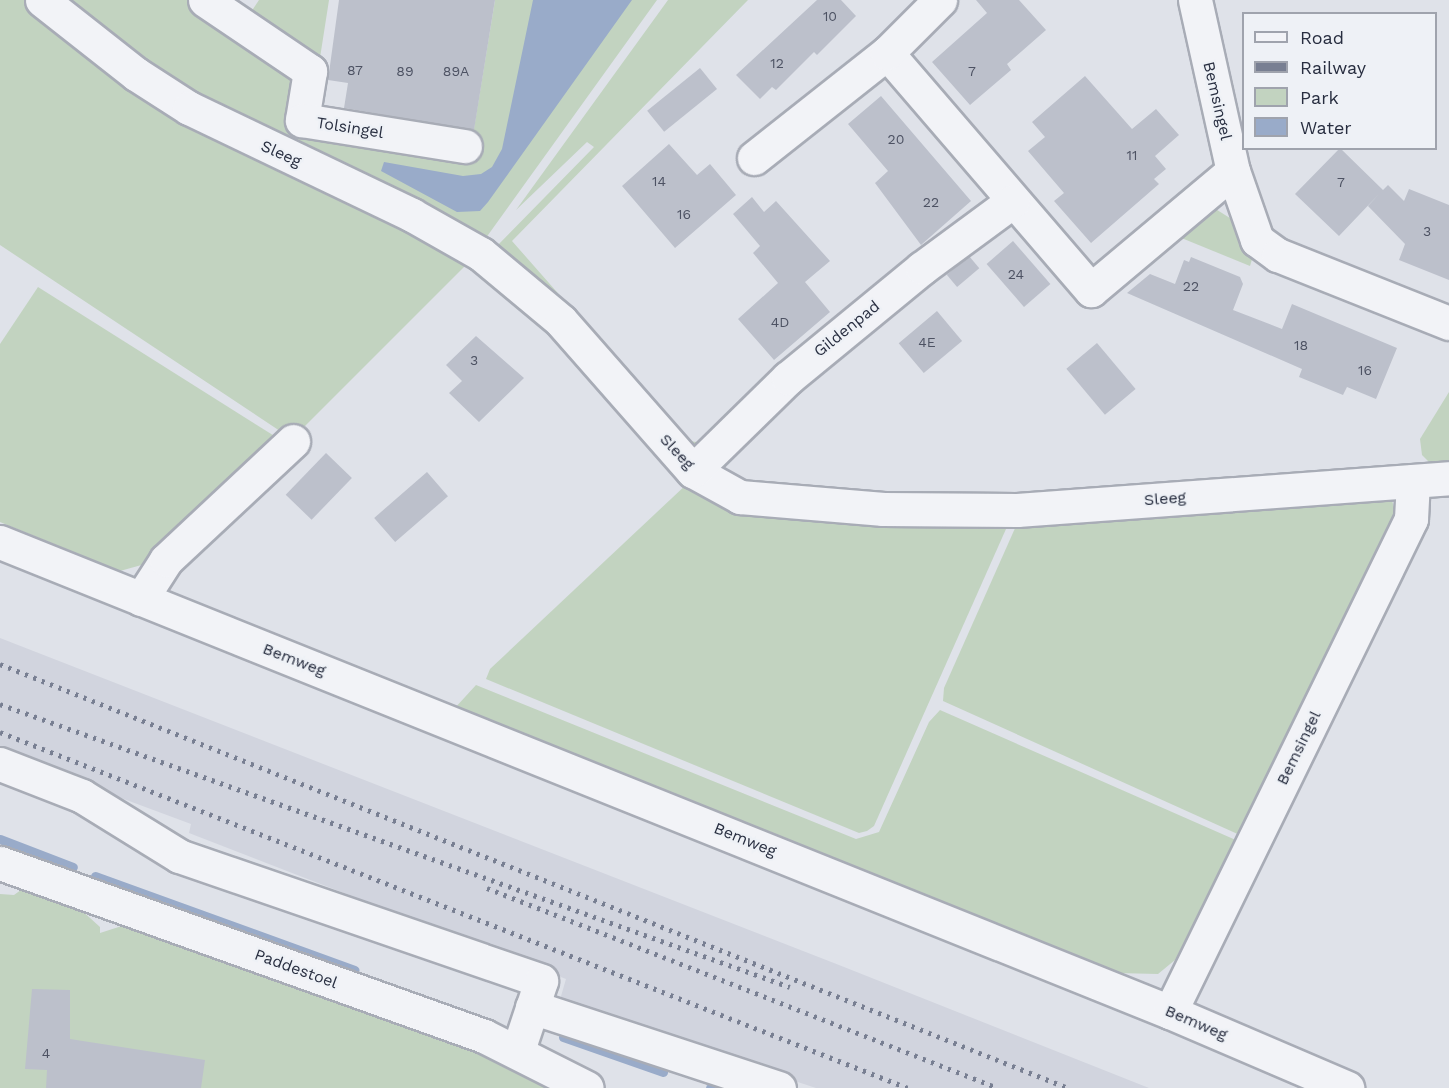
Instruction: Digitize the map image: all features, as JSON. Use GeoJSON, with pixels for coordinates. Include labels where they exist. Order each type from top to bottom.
{"type":"FeatureCollection","features":[{"type":"Feature","properties":{"kind":"street","name":"Sleeg"},"geometry":{"type":"LineString","coordinates":[[42,0],[136,74],[189,108],[412,215],[490,261],[561,321],[693,471],[717,486],[763,501],[989,511],[1449,478]]}},
{"type":"Feature","properties":{"kind":"street","name":"Tolsingel"},"geometry":{"type":"LineString","coordinates":[[205,0],[309,71],[302,120],[465,146]]}},
{"type":"Feature","properties":{"kind":"street"},"geometry":{"type":"LineString","coordinates":[[754,158],[887,53],[940,0]]}},
{"type":"Feature","properties":{"kind":"street","name":"Bemsingel"},"geometry":{"type":"LineString","coordinates":[[1195,0],[1233,171],[1249,226],[1266,248],[1449,323]]}},
{"type":"Feature","properties":{"kind":"street"},"geometry":{"type":"LineString","coordinates":[[887,53],[1091,290],[1233,171]]}},
{"type":"Feature","properties":{"kind":"street","name":"Gildenpad"},"geometry":{"type":"LineString","coordinates":[[693,471],[788,378],[922,268],[1013,201]]}},
{"type":"Feature","properties":{"kind":"street"},"geometry":{"type":"LineString","coordinates":[[141,600],[166,560],[293,441]]}},
{"type":"Feature","properties":{"kind":"street","name":"Bemsingel"},"geometry":{"type":"LineString","coordinates":[[1170,1012],[1411,519],[1413,480]]}},
{"type":"Feature","properties":{"kind":"street","name":"Bemweg"},"geometry":{"type":"LineString","coordinates":[[0,542],[1170,1012],[1347,1088]]}},
{"type":"Feature","properties":{"kind":"street"},"geometry":{"type":"LineString","coordinates":[[0,764],[82,796],[179,856],[541,981],[518,1050]]}},
{"type":"Feature","properties":{"kind":"street","name":"Paddestoel"},"geometry":{"type":"LineString","coordinates":[[0,863],[518,1050],[587,1088]]}},
{"type":"Feature","properties":{"kind":"street"},"geometry":{"type":"LineString","coordinates":[[532,1007],[779,1088]]}},
{"type":"Feature","properties":{"kind":"shaded area"},"geometry":{"type":"Polygon","coordinates":[[[0,638],[1149,1088],[816,1088],[559,1003],[566,979],[189,833],[191,824],[0,753],[0,638]]]}},
{"type":"Feature","properties":{"kind":"green space"},"geometry":{"type":"Polygon","coordinates":[[[0,0],[25,0],[45,17],[470,261],[296,435],[289,437],[0,245],[0,0]]]}},
{"type":"Feature","properties":{"kind":"green space"},"geometry":{"type":"Polygon","coordinates":[[[58,0],[189,0],[295,72],[298,82],[287,146],[219,113],[58,0]]]}},
{"type":"Feature","properties":{"kind":"green space"},"geometry":{"type":"Polygon","coordinates":[[[259,0],[329,0],[319,64],[249,15],[259,0]]]}},
{"type":"Feature","properties":{"kind":"green space"},"geometry":{"type":"Polygon","coordinates":[[[495,0],[657,0],[483,242],[309,154],[310,145],[295,142],[297,132],[469,159],[495,0]]]}},
{"type":"Feature","properties":{"kind":"green space"},"geometry":{"type":"Polygon","coordinates":[[[668,0],[748,0],[512,241],[688,441],[706,443],[692,449],[494,249],[594,147],[587,142],[516,210],[668,0]]]}},
{"type":"Feature","properties":{"kind":"green space"},"geometry":{"type":"Polygon","coordinates":[[[1214,208],[1233,220],[1253,256],[1250,266],[1179,237],[1214,208]]]}},
{"type":"Feature","properties":{"kind":"green space"},"geometry":{"type":"Polygon","coordinates":[[[38,287],[276,437],[145,564],[120,571],[0,522],[0,344],[38,287]]]}},
{"type":"Feature","properties":{"kind":"green space"},"geometry":{"type":"Polygon","coordinates":[[[1449,392],[1449,467],[1433,466],[1422,455],[1420,439],[1449,392]]]}},
{"type":"Feature","properties":{"kind":"green space"},"geometry":{"type":"Polygon","coordinates":[[[689,482],[1010,520],[874,826],[867,831],[859,833],[486,679],[490,669],[689,482]]]}},
{"type":"Feature","properties":{"kind":"green space"},"geometry":{"type":"Polygon","coordinates":[[[1384,494],[1392,500],[1396,516],[1242,836],[943,701],[944,688],[1020,517],[1384,494]]]}},
{"type":"Feature","properties":{"kind":"green space"},"geometry":{"type":"Polygon","coordinates":[[[476,685],[856,839],[879,832],[929,722],[940,710],[1238,841],[1175,960],[1158,974],[1116,973],[454,709],[476,685]]]}},
{"type":"Feature","properties":{"kind":"green space"},"geometry":{"type":"Polygon","coordinates":[[[25,887],[79,908],[100,927],[100,933],[128,924],[459,1036],[562,1088],[0,1088],[0,894],[14,895],[25,887]]]}},
{"type":"Feature","properties":{"kind":"water"},"geometry":{"type":"Polygon","coordinates":[[[533,0],[632,0],[480,211],[457,212],[381,171],[384,162],[463,176],[481,174],[492,167],[502,149],[533,0]]]}},
{"type":"Feature","properties":{"kind":"building"},"geometry":{"type":"Polygon","coordinates":[[[339,0],[495,0],[474,130],[344,108],[348,83],[328,80],[339,0]]]}},
{"type":"Feature","properties":{"kind":"building"},"geometry":{"type":"Polygon","coordinates":[[[817,0],[841,0],[856,16],[817,55],[814,52],[776,90],[772,87],[760,99],[736,75],[817,0]]]}},
{"type":"Feature","properties":{"kind":"building"},"geometry":{"type":"Polygon","coordinates":[[[976,0],[1019,0],[1046,30],[1007,64],[1011,70],[970,105],[932,62],[987,13],[976,0]]]}},
{"type":"Feature","properties":{"kind":"building"},"geometry":{"type":"Polygon","coordinates":[[[700,68],[717,89],[664,132],[647,111],[700,68]]]}},
{"type":"Feature","properties":{"kind":"building"},"geometry":{"type":"Polygon","coordinates":[[[1085,76],[1132,129],[1156,109],[1179,135],[1155,156],[1166,169],[1154,179],[1159,184],[1091,243],[1054,201],[1064,193],[1028,151],[1045,137],[1032,122],[1085,76]]]}},
{"type":"Feature","properties":{"kind":"building"},"geometry":{"type":"Polygon","coordinates":[[[881,96],[971,201],[921,245],[875,183],[888,171],[848,124],[881,96]]]}},
{"type":"Feature","properties":{"kind":"building"},"geometry":{"type":"Polygon","coordinates":[[[669,144],[697,175],[710,164],[736,195],[675,248],[622,186],[669,144]]]}},
{"type":"Feature","properties":{"kind":"building"},"geometry":{"type":"Polygon","coordinates":[[[1338,150],[1342,150],[1383,190],[1388,185],[1404,201],[1409,189],[1449,205],[1449,280],[1399,260],[1405,244],[1368,206],[1379,194],[1339,236],[1295,194],[1338,150]]]}},
{"type":"Feature","properties":{"kind":"building"},"geometry":{"type":"Polygon","coordinates":[[[752,197],[764,212],[776,201],[830,261],[805,282],[830,312],[774,360],[738,319],[778,283],[753,253],[760,246],[733,214],[752,197]]]}},
{"type":"Feature","properties":{"kind":"building"},"geometry":{"type":"Polygon","coordinates":[[[1013,241],[1050,284],[1024,307],[987,264],[1013,241]]]}},
{"type":"Feature","properties":{"kind":"building"},"geometry":{"type":"Polygon","coordinates":[[[969,256],[979,268],[957,287],[947,275],[969,256]]]}},
{"type":"Feature","properties":{"kind":"building"},"geometry":{"type":"Polygon","coordinates":[[[1191,257],[1240,277],[1243,284],[1233,310],[1282,329],[1292,304],[1397,348],[1376,399],[1347,387],[1343,395],[1299,377],[1302,369],[1127,293],[1150,274],[1175,284],[1184,260],[1189,262],[1191,257]]]}},
{"type":"Feature","properties":{"kind":"building"},"geometry":{"type":"Polygon","coordinates":[[[937,311],[962,341],[924,373],[899,343],[937,311]]]}},
{"type":"Feature","properties":{"kind":"building"},"geometry":{"type":"Polygon","coordinates":[[[476,336],[524,378],[479,422],[449,393],[462,381],[446,365],[476,336]]]}},
{"type":"Feature","properties":{"kind":"building"},"geometry":{"type":"Polygon","coordinates":[[[1097,343],[1136,389],[1105,415],[1066,369],[1097,343]]]}},
{"type":"Feature","properties":{"kind":"building"},"geometry":{"type":"Polygon","coordinates":[[[326,453],[352,478],[312,520],[286,495],[326,453]]]}},
{"type":"Feature","properties":{"kind":"building"},"geometry":{"type":"Polygon","coordinates":[[[427,472],[448,496],[395,542],[374,518],[427,472]]]}},
{"type":"Feature","properties":{"kind":"building"},"geometry":{"type":"Polygon","coordinates":[[[32,989],[70,990],[70,1039],[205,1060],[201,1088],[46,1088],[47,1070],[25,1069],[32,989]]]}},
{"type":"Feature","properties":{"kind":"waterway"},"geometry":{"type":"LineString","coordinates":[[0,839],[73,867]]}},
{"type":"Feature","properties":{"kind":"waterway"},"geometry":{"type":"LineString","coordinates":[[95,876],[355,970]]}},
{"type":"Feature","properties":{"kind":"waterway"},"geometry":{"type":"LineString","coordinates":[[563,1037],[663,1072]]}},
{"type":"Feature","properties":{"kind":"railway"},"geometry":{"type":"LineString","coordinates":[[0,664],[1068,1088]]}},
{"type":"Feature","properties":{"kind":"railway"},"geometry":{"type":"LineString","coordinates":[[0,704],[790,987]]}},
{"type":"Feature","properties":{"kind":"railway"},"geometry":{"type":"LineString","coordinates":[[0,732],[908,1088]]}},
{"type":"Feature","properties":{"kind":"railway"},"geometry":{"type":"LineString","coordinates":[[487,888],[998,1088]]}}]}
